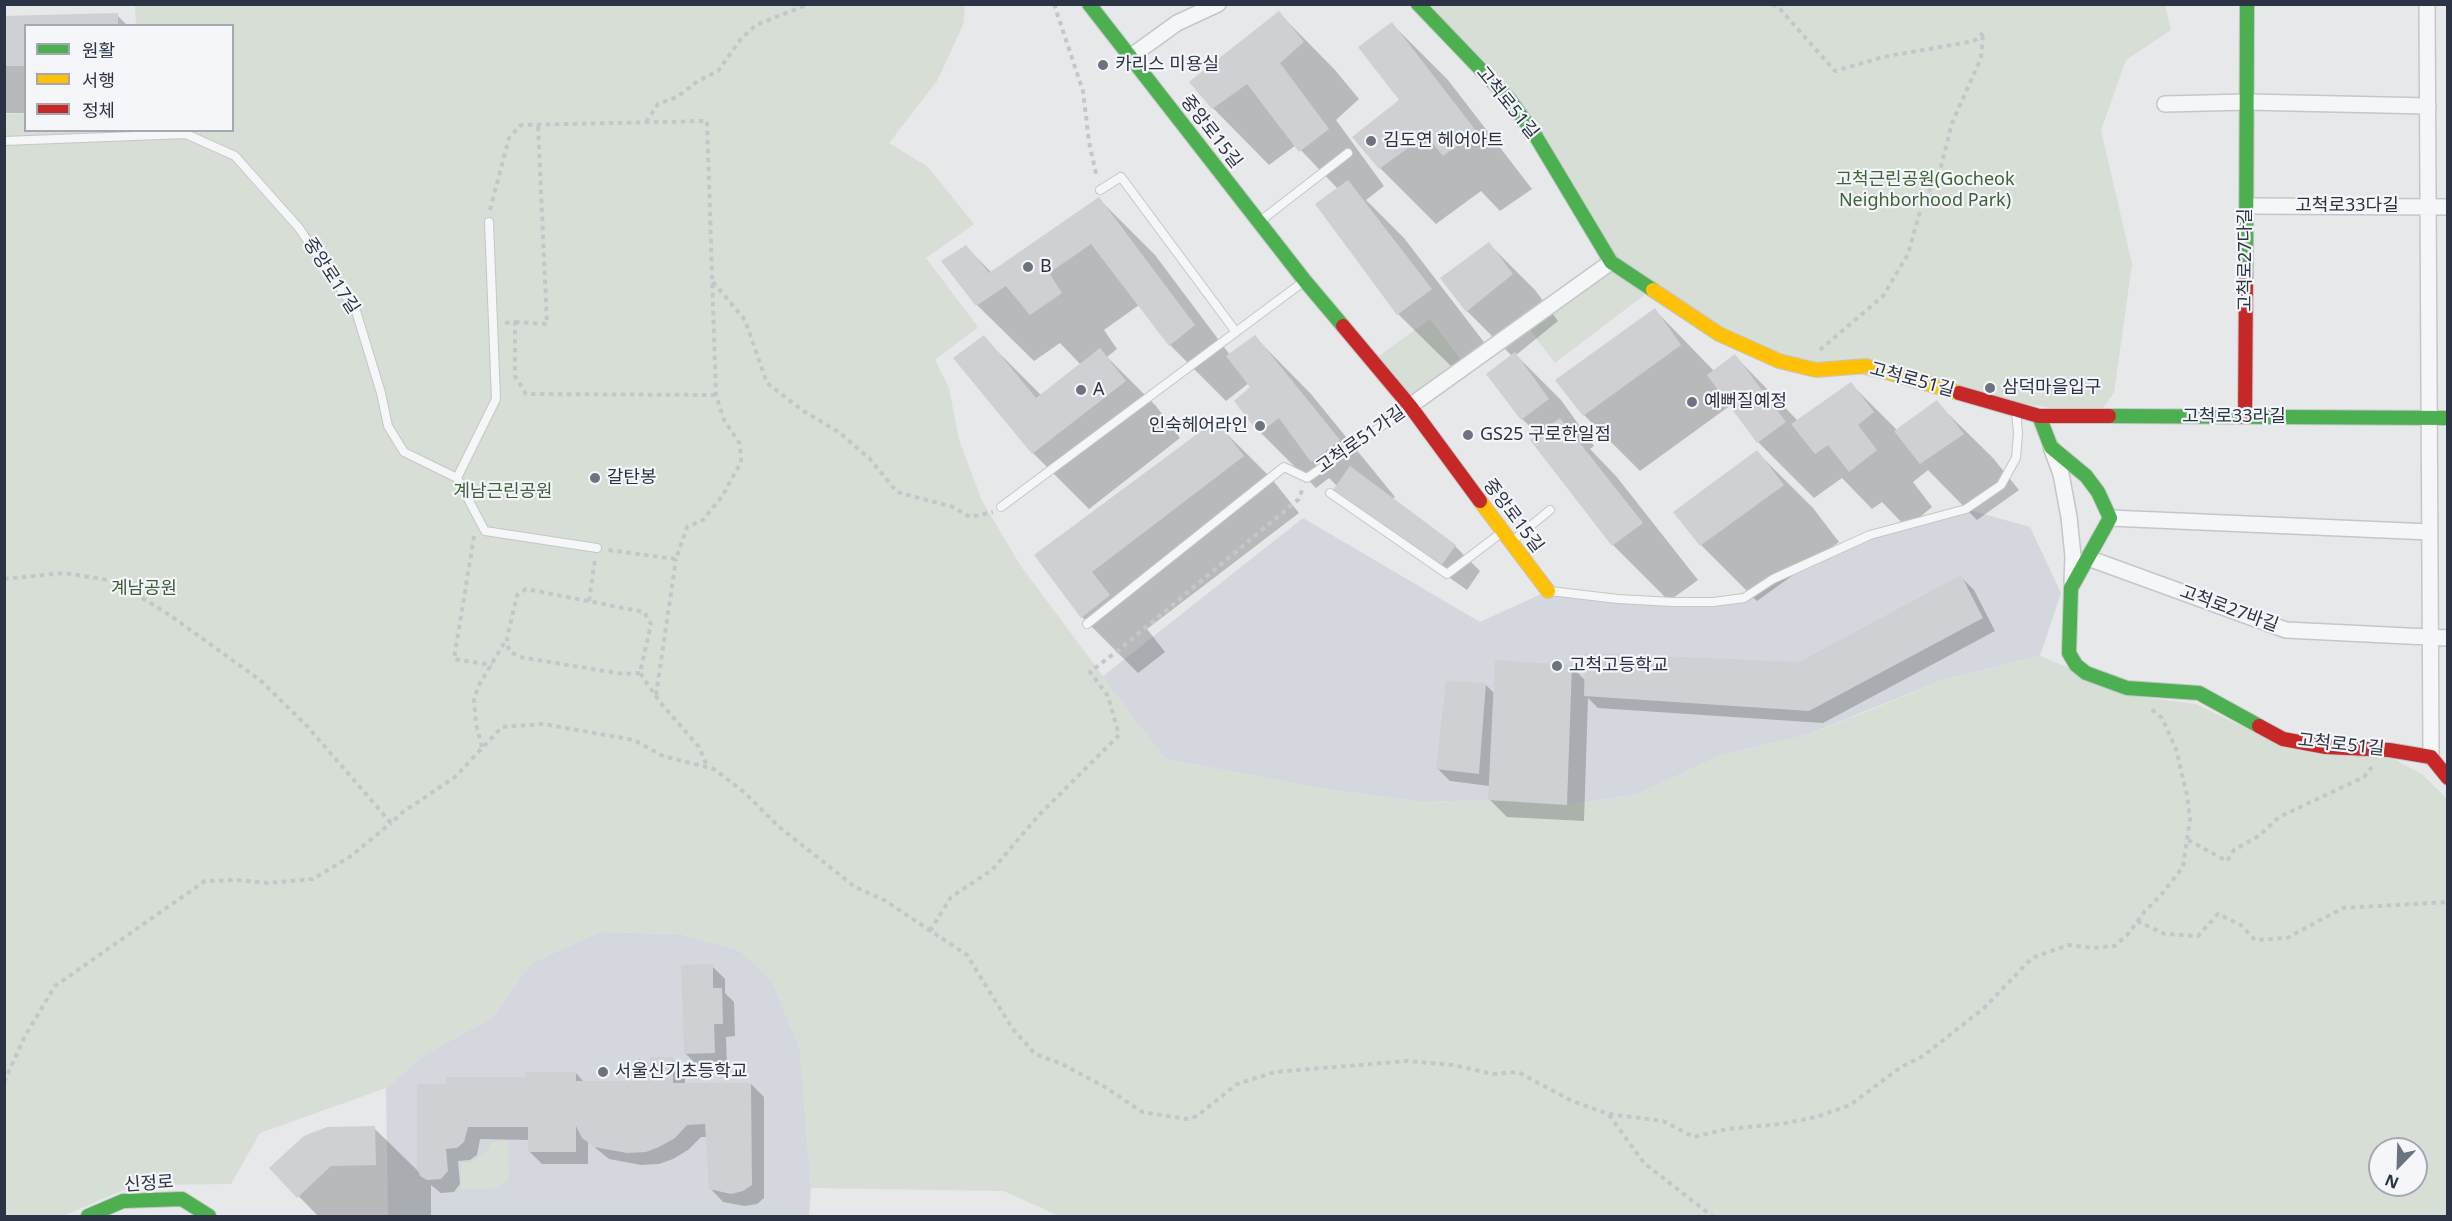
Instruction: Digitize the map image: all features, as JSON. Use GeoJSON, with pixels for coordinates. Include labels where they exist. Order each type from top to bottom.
{"type":"FeatureCollection","features":[{"type":"Feature","properties":{"kind":"street","name":"중앙로15길"},"geometry":{"type":"LineString","coordinates":[[1089,4],[1305,281],[1410,406],[1548,591]]}},
{"type":"Feature","properties":{"kind":"street"},"geometry":{"type":"LineString","coordinates":[[1130,57],[1177,23],[1218,4]]}},
{"type":"Feature","properties":{"kind":"street","name":"고척로51길"},"geometry":{"type":"LineString","coordinates":[[1418,4],[1510,100],[1535,135],[1611,262],[1719,334],[1779,361],[1816,370],[1866,366],[2039,416]]}},
{"type":"Feature","properties":{"kind":"street","name":"고척로27다길"},"geometry":{"type":"LineString","coordinates":[[2246,417],[2247,4]]}},
{"type":"Feature","properties":{"kind":"street"},"geometry":{"type":"LineString","coordinates":[[2427,4],[2431,757],[2448,778]]}},
{"type":"Feature","properties":{"kind":"street"},"geometry":{"type":"LineString","coordinates":[[2165,104],[2247,102],[2428,106]]}},
{"type":"Feature","properties":{"kind":"street","name":"고척로33다길"},"geometry":{"type":"LineString","coordinates":[[2247,206],[2448,207]]}},
{"type":"Feature","properties":{"kind":"street","name":"고척로51가길"},"geometry":{"type":"LineString","coordinates":[[1410,406],[1611,262]]}},
{"type":"Feature","properties":{"kind":"street"},"geometry":{"type":"LineString","coordinates":[[2039,416],[2061,474],[2071,528],[2073,556],[2071,588]]}},
{"type":"Feature","properties":{"kind":"street","name":"고척로33라길"},"geometry":{"type":"LineString","coordinates":[[2039,416],[2448,418]]}},
{"type":"Feature","properties":{"kind":"street"},"geometry":{"type":"LineString","coordinates":[[2051,447],[2086,476],[2098,492],[2110,518],[2430,532]]}},
{"type":"Feature","properties":{"kind":"street","name":"고척로51길"},"geometry":{"type":"LineString","coordinates":[[2110,518],[2071,588],[2069,653],[2076,665],[2086,673],[2127,688],[2199,693],[2283,739],[2326,747],[2389,750],[2431,757]]}},
{"type":"Feature","properties":{"kind":"street","name":"고척로27바길"},"geometry":{"type":"LineString","coordinates":[[2088,558],[2286,630],[2448,638]]}},
{"type":"Feature","properties":{"kind":"street","name":"신정로"},"geometry":{"type":"LineString","coordinates":[[88,1216],[123,1201],[182,1199],[209,1216]]}},
{"type":"Feature","properties":{"kind":"lane","name":"중앙로17길"},"geometry":{"type":"LineString","coordinates":[[4,141],[186,134],[235,156],[299,228],[356,311],[381,393],[388,426],[404,452],[457,478]]}},
{"type":"Feature","properties":{"kind":"lane"},"geometry":{"type":"LineString","coordinates":[[1259,222],[1348,153]]}},
{"type":"Feature","properties":{"kind":"lane"},"geometry":{"type":"LineString","coordinates":[[1100,190],[1121,177],[1236,332]]}},
{"type":"Feature","properties":{"kind":"lane"},"geometry":{"type":"LineString","coordinates":[[489,222],[496,399],[457,478],[485,531],[597,549]]}},
{"type":"Feature","properties":{"kind":"lane"},"geometry":{"type":"LineString","coordinates":[[1001,507],[1305,281]]}},
{"type":"Feature","properties":{"kind":"lane","name":"고척로51가길"},"geometry":{"type":"LineString","coordinates":[[1087,624],[1284,466],[1306,478],[1410,406]]}},
{"type":"Feature","properties":{"kind":"lane","name":"중앙로15길"},"geometry":{"type":"LineString","coordinates":[[1548,591],[1618,599],[1713,602],[1744,598],[1773,579],[1870,535],[1966,509],[2001,486],[2016,458],[2018,433],[2015,408]]}},
{"type":"Feature","properties":{"kind":"lane"},"geometry":{"type":"LineString","coordinates":[[1330,493],[1447,574],[1550,510]]}},
{"type":"Feature","properties":{"kind":"path"},"geometry":{"type":"LineString","coordinates":[[646,122],[658,104],[677,97],[698,81],[718,71],[741,39],[756,25],[809,4]]}},
{"type":"Feature","properties":{"kind":"path"},"geometry":{"type":"LineString","coordinates":[[1054,4],[1083,91],[1089,142],[1100,190]]}},
{"type":"Feature","properties":{"kind":"path"},"geometry":{"type":"LineString","coordinates":[[1772,4],[1780,9],[1835,71],[1883,57],[1974,41],[1983,33],[1982,58],[1952,123],[1939,174],[1923,201],[1908,254],[1883,296],[1821,349],[1816,370]]}},
{"type":"Feature","properties":{"kind":"path"},"geometry":{"type":"LineString","coordinates":[[489,222],[492,196],[509,138],[521,125],[706,121],[716,395],[724,420],[740,444],[741,462],[723,495],[703,520],[687,527],[676,559],[655,696]]}},
{"type":"Feature","properties":{"kind":"path"},"geometry":{"type":"LineString","coordinates":[[493,324],[515,322],[547,324],[538,125]]}},
{"type":"Feature","properties":{"kind":"path"},"geometry":{"type":"LineString","coordinates":[[712,282],[745,321],[767,383],[801,410],[840,434],[870,459],[897,492],[953,507],[970,518],[990,514],[1001,507]]}},
{"type":"Feature","properties":{"kind":"path"},"geometry":{"type":"LineString","coordinates":[[515,322],[515,376],[526,394],[716,395]]}},
{"type":"Feature","properties":{"kind":"path"},"geometry":{"type":"LineString","coordinates":[[930,931],[951,897],[992,870],[1039,815],[1119,735],[1108,696],[1090,672],[1299,499],[1306,478]]}},
{"type":"Feature","properties":{"kind":"path"},"geometry":{"type":"LineString","coordinates":[[477,517],[454,659],[492,665]]}},
{"type":"Feature","properties":{"kind":"path"},"geometry":{"type":"LineString","coordinates":[[589,601],[597,549],[676,559]]}},
{"type":"Feature","properties":{"kind":"path"},"geometry":{"type":"LineString","coordinates":[[4,579],[64,573],[115,581],[171,616],[260,680],[307,726],[391,823]]}},
{"type":"Feature","properties":{"kind":"path"},"geometry":{"type":"LineString","coordinates":[[482,747],[476,724],[474,699],[479,685],[507,638],[517,595],[526,589],[644,612],[651,624],[640,673],[655,696],[699,747],[707,767]]}},
{"type":"Feature","properties":{"kind":"path"},"geometry":{"type":"LineString","coordinates":[[507,638],[509,651],[519,657],[623,674],[640,673]]}},
{"type":"Feature","properties":{"kind":"path"},"geometry":{"type":"LineString","coordinates":[[4,1082],[25,1036],[55,986],[205,881],[236,880],[268,883],[313,879],[351,856],[403,812],[455,777],[502,727],[543,724],[634,740],[663,756],[714,769],[745,794],[778,826],[855,887],[884,900],[967,955],[1012,1029],[1035,1054],[1062,1064],[1105,1087],[1142,1113],[1187,1119],[1197,1116],[1237,1084],[1275,1072],[1407,1061],[1453,1065],[1492,1074],[1518,1072],[1572,1101],[1609,1114],[1663,1121],[1694,1137],[1727,1129],[1781,1124],[1816,1117],[1850,1105],[1901,1067],[1923,1056],[1984,1008],[2032,958],[2069,945],[2093,948],[2115,945],[2128,934],[2183,867],[2190,819],[2176,749],[2162,718],[2127,688]]}},
{"type":"Feature","properties":{"kind":"path"},"geometry":{"type":"LineString","coordinates":[[2188,840],[2227,861],[2234,850],[2260,835],[2279,817],[2364,777],[2375,761],[2389,750]]}},
{"type":"Feature","properties":{"kind":"path"},"geometry":{"type":"LineString","coordinates":[[2137,921],[2165,934],[2198,936],[2218,914],[2241,925],[2255,940],[2287,938],[2343,908],[2448,902]]}},
{"type":"Feature","properties":{"kind":"path"},"geometry":{"type":"LineString","coordinates":[[1609,1114],[1644,1163],[1712,1216]]}},
{"type":"Feature","properties":{"kind":"shaded area","name":"고척고등학교"},"geometry":{"type":"Polygon","coordinates":[[[1966,509],[2030,527],[2061,593],[2040,656],[1943,680],[1806,735],[1722,755],[1635,795],[1567,805],[1488,800],[1423,802],[1325,789],[1165,759],[1102,677],[1303,518],[1480,622],[1548,591],[1618,599],[1744,598],[1773,579],[1870,535],[1966,509]]]}},
{"type":"Feature","properties":{"kind":"shaded area","name":"서울신기초등학교"},"geometry":{"type":"Polygon","coordinates":[[[600,932],[681,934],[740,951],[771,979],[800,1049],[811,1188],[809,1216],[388,1216],[386,1088],[424,1055],[493,1017],[531,963],[600,932]]]}},
{"type":"Feature","properties":{"kind":"green space","name":"계남근린공원"},"geometry":{"type":"Polygon","coordinates":[[[135,5],[965,5],[963,25],[937,81],[889,143],[928,167],[974,224],[926,258],[978,327],[935,360],[949,388],[959,440],[982,501],[1020,565],[1165,759],[1325,789],[1423,802],[1488,800],[1567,805],[1635,795],[1722,755],[1806,735],[1943,680],[2040,656],[2142,697],[2196,704],[2278,744],[2389,756],[2423,775],[2447,799],[2447,1216],[1059,1216],[1004,1191],[811,1188],[800,1049],[771,979],[740,951],[681,934],[600,932],[531,963],[493,1017],[424,1055],[386,1088],[260,1133],[231,1184],[135,1185],[63,1216],[5,1216],[5,114],[24,113],[24,132],[234,132],[234,24],[136,24],[135,5]]]}},
{"type":"Feature","properties":{"kind":"green space","name":"고척근린공원(Gocheok Neighborhood Park)"},"geometry":{"type":"Polygon","coordinates":[[[1418,5],[2165,5],[2171,30],[2126,60],[2101,130],[2132,264],[2114,393],[2097,416],[1779,361],[1652,289],[1555,363],[1525,324],[1611,262],[1535,135],[1418,5]]]}},
{"type":"Feature","properties":{"kind":"green space"},"geometry":{"type":"Polygon","coordinates":[[[1430,319],[1466,366],[1410,406],[1372,361],[1430,319]]]}},
{"type":"Feature","properties":{"kind":"green space"},"geometry":{"type":"Polygon","coordinates":[[[492,1141],[508,1141],[509,1177],[506,1182],[492,1189],[461,1189],[461,1163],[472,1162],[488,1150],[492,1141]]]}},
{"type":"Feature","properties":{"kind":"building"},"geometry":{"type":"Polygon","coordinates":[[[1279,11],[1304,42],[1280,63],[1329,129],[1299,152],[1247,84],[1212,109],[1189,82],[1279,11]]]}},
{"type":"Feature","properties":{"kind":"building"},"geometry":{"type":"Polygon","coordinates":[[[118,13],[118,24],[24,24],[24,66],[4,66],[4,16],[118,13]]]}},
{"type":"Feature","properties":{"kind":"building"},"geometry":{"type":"Polygon","coordinates":[[[1392,22],[1477,132],[1443,156],[1426,135],[1379,169],[1352,137],[1399,100],[1358,47],[1392,22]]]}},
{"type":"Feature","properties":{"kind":"building"},"geometry":{"type":"Polygon","coordinates":[[[1348,180],[1432,289],[1397,315],[1315,204],[1348,180]]]}},
{"type":"Feature","properties":{"kind":"building","name":"B"},"geometry":{"type":"Polygon","coordinates":[[[1099,197],[1195,325],[1169,346],[1091,244],[1049,273],[1062,293],[1030,315],[1006,286],[976,306],[941,261],[966,245],[989,273],[1099,197]]]}},
{"type":"Feature","properties":{"kind":"building"},"geometry":{"type":"Polygon","coordinates":[[[1489,242],[1513,274],[1466,312],[1440,278],[1489,242]]]}},
{"type":"Feature","properties":{"kind":"building"},"geometry":{"type":"Polygon","coordinates":[[[1655,308],[1681,345],[1583,416],[1555,380],[1655,308]]]}},
{"type":"Feature","properties":{"kind":"building","name":"A"},"geometry":{"type":"Polygon","coordinates":[[[984,335],[1036,398],[1100,348],[1126,381],[1032,454],[953,358],[984,335]]]}},
{"type":"Feature","properties":{"kind":"building"},"geometry":{"type":"Polygon","coordinates":[[[1255,335],[1340,440],[1311,462],[1279,418],[1259,433],[1234,401],[1250,387],[1226,356],[1255,335]]]}},
{"type":"Feature","properties":{"kind":"building"},"geometry":{"type":"Polygon","coordinates":[[[1515,352],[1549,399],[1521,420],[1486,374],[1515,352]]]}},
{"type":"Feature","properties":{"kind":"building"},"geometry":{"type":"Polygon","coordinates":[[[1735,354],[1786,422],[1757,443],[1707,375],[1735,354]]]}},
{"type":"Feature","properties":{"kind":"building"},"geometry":{"type":"Polygon","coordinates":[[[1851,382],[1874,412],[1858,425],[1877,450],[1849,472],[1828,445],[1815,454],[1791,424],[1851,382]]]}},
{"type":"Feature","properties":{"kind":"building"},"geometry":{"type":"Polygon","coordinates":[[[1937,400],[1964,434],[1920,464],[1894,431],[1937,400]]]}},
{"type":"Feature","properties":{"kind":"building"},"geometry":{"type":"Polygon","coordinates":[[[1560,418],[1643,523],[1612,546],[1530,440],[1560,418]]]}},
{"type":"Feature","properties":{"kind":"building"},"geometry":{"type":"Polygon","coordinates":[[[1216,420],[1244,456],[1092,572],[1110,595],[1081,618],[1034,555],[1216,420]]]}},
{"type":"Feature","properties":{"kind":"building"},"geometry":{"type":"Polygon","coordinates":[[[1757,450],[1784,485],[1700,546],[1673,512],[1757,450]]]}},
{"type":"Feature","properties":{"kind":"building"},"geometry":{"type":"Polygon","coordinates":[[[1350,466],[1456,545],[1441,566],[1333,490],[1350,466]]]}},
{"type":"Feature","properties":{"kind":"building"},"geometry":{"type":"Polygon","coordinates":[[[1961,575],[1983,618],[1809,711],[1584,696],[1585,653],[1799,662],[1961,575]]]}},
{"type":"Feature","properties":{"kind":"building"},"geometry":{"type":"Polygon","coordinates":[[[1495,660],[1572,665],[1567,805],[1488,800],[1495,660]]]}},
{"type":"Feature","properties":{"kind":"building"},"geometry":{"type":"Polygon","coordinates":[[[1446,681],[1486,683],[1479,774],[1436,769],[1446,681]]]}},
{"type":"Feature","properties":{"kind":"building"},"geometry":{"type":"Polygon","coordinates":[[[713,964],[713,988],[722,988],[723,1024],[714,1024],[715,1053],[684,1054],[681,965],[713,964]]]}},
{"type":"Feature","properties":{"kind":"building"},"geometry":{"type":"Polygon","coordinates":[[[650,1057],[673,1057],[673,1083],[751,1083],[752,1185],[743,1191],[731,1194],[709,1189],[705,1124],[687,1125],[675,1138],[646,1152],[627,1153],[594,1147],[582,1138],[576,1126],[576,1152],[528,1152],[528,1127],[468,1127],[464,1142],[457,1148],[446,1149],[448,1171],[441,1179],[427,1180],[420,1176],[417,1168],[417,1084],[446,1084],[446,1077],[525,1077],[525,1072],[576,1072],[576,1081],[650,1081],[650,1057]]]}},
{"type":"Feature","properties":{"kind":"building"},"geometry":{"type":"Polygon","coordinates":[[[375,1126],[376,1165],[331,1166],[297,1198],[269,1168],[304,1136],[327,1127],[375,1126]]]}},
{"type":"Feature","properties":{"kind":"traffic: fast"},"geometry":{"type":"LineString","coordinates":[[1089,4],[1305,281],[1343,326]]}},
{"type":"Feature","properties":{"kind":"traffic: fast"},"geometry":{"type":"LineString","coordinates":[[1418,4],[1510,100],[1535,135],[1611,262],[1653,290]]}},
{"type":"Feature","properties":{"kind":"traffic: fast"},"geometry":{"type":"LineString","coordinates":[[2246,276],[2247,4]]}},
{"type":"Feature","properties":{"kind":"traffic: fast"},"geometry":{"type":"LineString","coordinates":[[2039,416],[2051,447],[2086,476],[2098,492],[2110,518],[2071,588],[2069,653],[2076,665],[2086,673],[2127,688],[2199,693],[2259,726]]}},
{"type":"Feature","properties":{"kind":"traffic: fast"},"geometry":{"type":"LineString","coordinates":[[2109,416],[2448,418]]}},
{"type":"Feature","properties":{"kind":"traffic: fast"},"geometry":{"type":"LineString","coordinates":[[88,1216],[123,1201],[182,1199],[209,1216]]}},
{"type":"Feature","properties":{"kind":"traffic: slow"},"geometry":{"type":"LineString","coordinates":[[1653,290],[1719,334],[1779,361],[1816,370],[1866,366],[1959,393]]}},
{"type":"Feature","properties":{"kind":"traffic: slow"},"geometry":{"type":"LineString","coordinates":[[1480,501],[1548,591]]}},
{"type":"Feature","properties":{"kind":"traffic: jam"},"geometry":{"type":"LineString","coordinates":[[2245,417],[2246,276]]}},
{"type":"Feature","properties":{"kind":"traffic: jam"},"geometry":{"type":"LineString","coordinates":[[1343,326],[1410,406],[1480,501]]}},
{"type":"Feature","properties":{"kind":"traffic: jam"},"geometry":{"type":"LineString","coordinates":[[1959,393],[2039,416],[2109,416]]}},
{"type":"Feature","properties":{"kind":"traffic: jam"},"geometry":{"type":"LineString","coordinates":[[2259,726],[2283,739],[2326,747],[2389,750],[2431,757],[2448,778]]}},
{"type":"Feature","properties":{"kind":"place","name":"카리스 미용실"},"geometry":{"type":"Point","coordinates":[1103,65]}},
{"type":"Feature","properties":{"kind":"place","name":"김도연 헤어아트"},"geometry":{"type":"Point","coordinates":[1371,141]}},
{"type":"Feature","properties":{"kind":"place","name":"B"},"geometry":{"type":"Point","coordinates":[1028,267]}},
{"type":"Feature","properties":{"kind":"place","name":"삼덕마을입구"},"geometry":{"type":"Point","coordinates":[1990,388]}},
{"type":"Feature","properties":{"kind":"place","name":"A"},"geometry":{"type":"Point","coordinates":[1081,390]}},
{"type":"Feature","properties":{"kind":"place","name":"예뻐질예정"},"geometry":{"type":"Point","coordinates":[1692,402]}},
{"type":"Feature","properties":{"kind":"place","name":"인숙헤어라인"},"geometry":{"type":"Point","coordinates":[1260,426]}},
{"type":"Feature","properties":{"kind":"place","name":"GS25 구로한일점"},"geometry":{"type":"Point","coordinates":[1468,435]}},
{"type":"Feature","properties":{"kind":"place","name":"갈탄봉"},"geometry":{"type":"Point","coordinates":[595,478]}},
{"type":"Feature","properties":{"kind":"place","name":"고척고등학교"},"geometry":{"type":"Point","coordinates":[1557,666]}},
{"type":"Feature","properties":{"kind":"place","name":"서울신기초등학교"},"geometry":{"type":"Point","coordinates":[603,1072]}},
{"type":"Feature","properties":{"kind":"park label","name":"계남공원"},"geometry":{"type":"Point","coordinates":[144,589]}}]}
